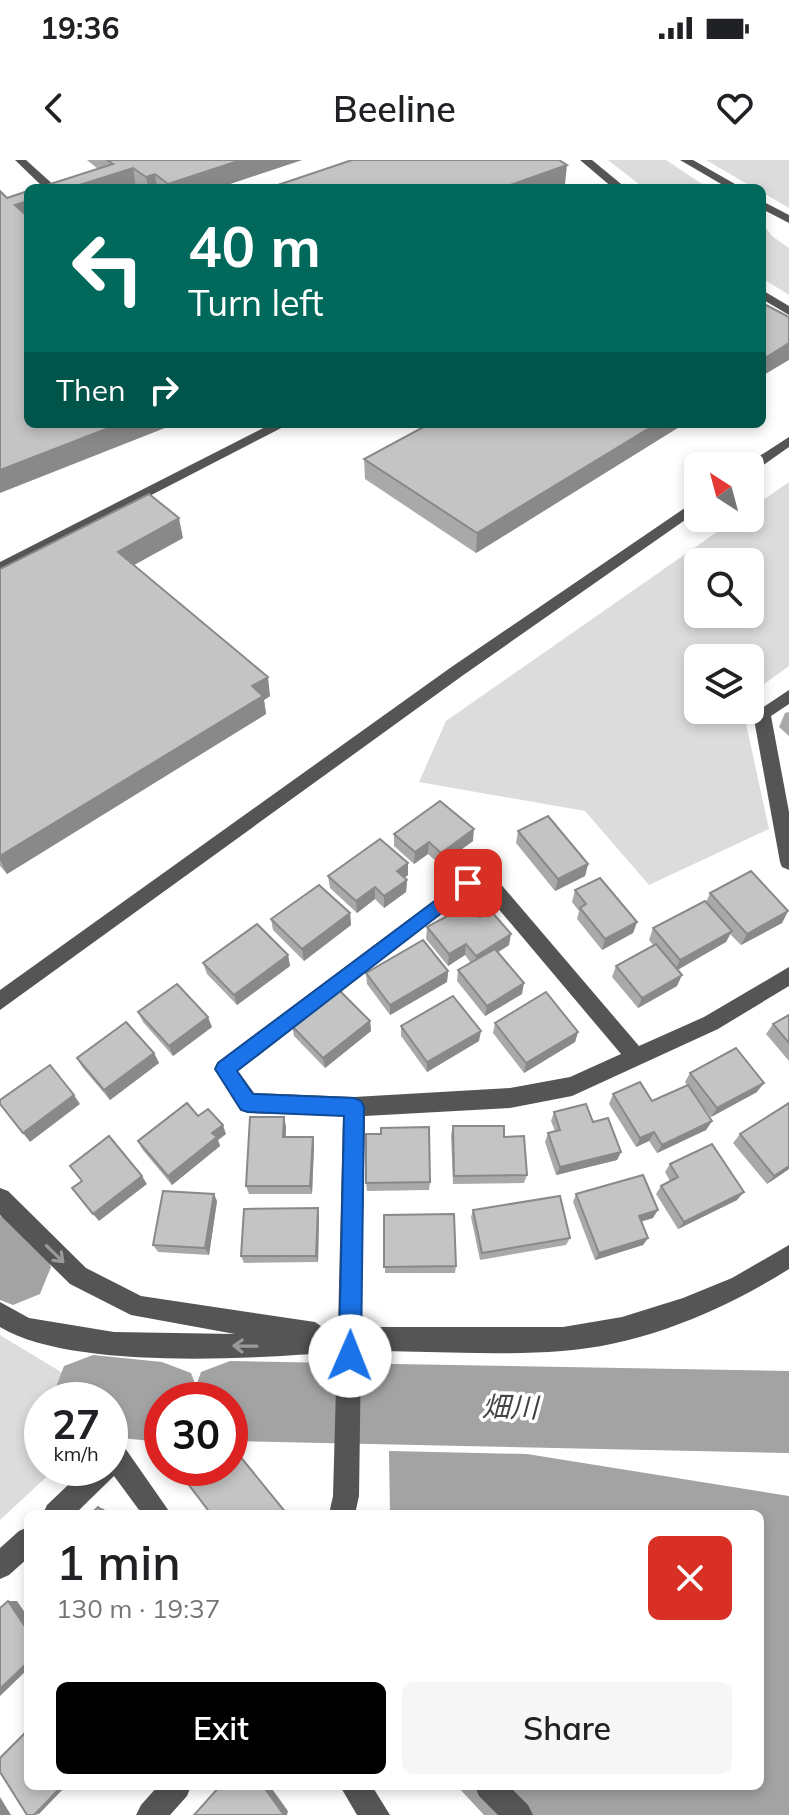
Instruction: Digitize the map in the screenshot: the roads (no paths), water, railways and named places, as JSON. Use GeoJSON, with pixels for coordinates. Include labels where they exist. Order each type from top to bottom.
{"type":"FeatureCollection","features":[{"type":"Feature","properties":{"kind":"street"},"geometry":{"type":"LineString","coordinates":[[20,160],[47,184]]}},
{"type":"Feature","properties":{"kind":"street"},"geometry":{"type":"LineString","coordinates":[[585,160],[615,184]]}},
{"type":"Feature","properties":{"kind":"street"},"geometry":{"type":"LineString","coordinates":[[685,160],[729,184]]}},
{"type":"Feature","properties":{"kind":"street"},"geometry":{"type":"LineString","coordinates":[[766,206],[789,220]]}},
{"type":"Feature","properties":{"kind":"street"},"geometry":{"type":"LineString","coordinates":[[766,297],[789,311]]}},
{"type":"Feature","properties":{"kind":"street"},"geometry":{"type":"LineString","coordinates":[[0,568],[274,428]]}},
{"type":"Feature","properties":{"kind":"street"},"geometry":{"type":"LineString","coordinates":[[764,458],[789,441]]}},
{"type":"Feature","properties":{"kind":"street"},"geometry":{"type":"LineString","coordinates":[[0,1001],[456,672],[684,514]]}},
{"type":"Feature","properties":{"kind":"street"},"geometry":{"type":"LineString","coordinates":[[789,696],[762,714],[789,862]]}},
{"type":"Feature","properties":{"kind":"street"},"geometry":{"type":"LineString","coordinates":[[636,1057],[492,887],[468,883],[225,1069],[248,1103],[354,1107],[510,1098],[572,1086],[636,1057],[711,1023],[789,976]]}},
{"type":"Feature","properties":{"kind":"street"},"geometry":{"type":"LineString","coordinates":[[343,1510],[350,1378],[354,1107]]}},
{"type":"Feature","properties":{"kind":"street"},"geometry":{"type":"LineString","coordinates":[[0,1199],[78,1276],[139,1307],[351,1339]]}},
{"type":"Feature","properties":{"kind":"street"},"geometry":{"type":"LineString","coordinates":[[0,1314],[25,1329],[114,1344],[270,1346],[351,1339],[563,1339],[622,1329],[684,1310],[726,1292],[789,1256]]}},
{"type":"Feature","properties":{"kind":"street"},"geometry":{"type":"LineString","coordinates":[[128,1473],[155,1510]]}},
{"type":"Feature","properties":{"kind":"street"},"geometry":{"type":"LineString","coordinates":[[60,1510],[86,1486]]}},
{"type":"Feature","properties":{"kind":"street"},"geometry":{"type":"LineString","coordinates":[[0,1566],[24,1544]]}},
{"type":"Feature","properties":{"kind":"street"},"geometry":{"type":"LineString","coordinates":[[151,1815],[173,1790]]}},
{"type":"Feature","properties":{"kind":"street"},"geometry":{"type":"LineString","coordinates":[[357,1790],[375,1815]]}},
{"type":"Feature","properties":{"kind":"street"},"geometry":{"type":"LineString","coordinates":[[493,1790],[518,1815]]}},
{"type":"Feature","properties":{"kind":"waterway","name":"畑川"},"geometry":{"type":"LineString","coordinates":[[0,1253],[13,1267]]}},
{"type":"Feature","properties":{"kind":"waterway","name":"畑川"},"geometry":{"type":"LineString","coordinates":[[128,1399],[144,1400]]}},
{"type":"Feature","properties":{"kind":"waterway","name":"畑川"},"geometry":{"type":"LineString","coordinates":[[248,1401],[789,1412]]}}]}
